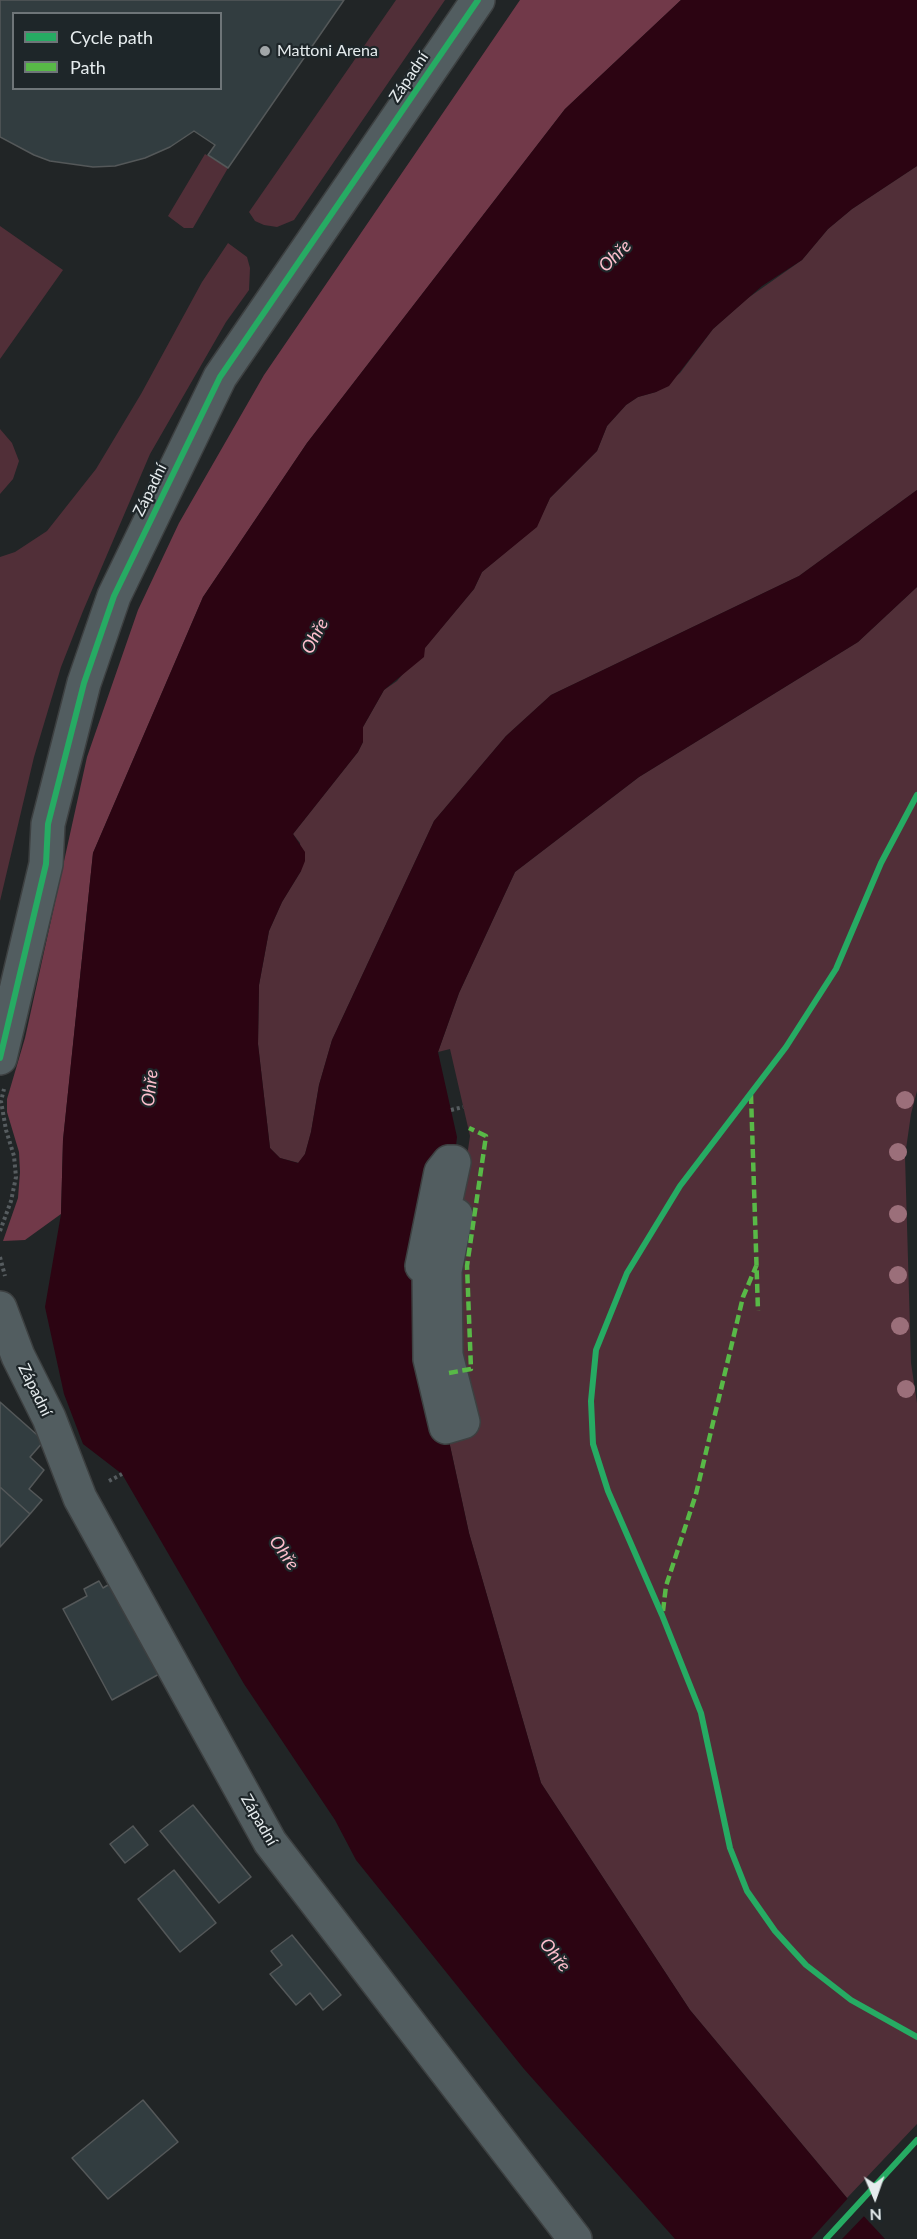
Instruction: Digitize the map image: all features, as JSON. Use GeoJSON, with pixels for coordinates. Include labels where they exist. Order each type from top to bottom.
{"type":"FeatureCollection","features":[{"type":"Feature","properties":{"kind":"street","name":"Západní"},"geometry":{"type":"LineString","coordinates":[[4,1069],[46,864],[48,824],[84,683],[114,597],[220,377],[478,0]]}},
{"type":"Feature","properties":{"kind":"street","name":"Západní"},"geometry":{"type":"LineString","coordinates":[[0,957],[31,859],[48,824]]}},
{"type":"Feature","properties":{"kind":"street"},"geometry":{"type":"LineString","coordinates":[[449,1162],[454,1162],[443,1213],[456,1215],[445,1271],[446,1355],[463,1422],[446,1427],[430,1359],[429,1268],[422,1266],[441,1172],[449,1162]]}},
{"type":"Feature","properties":{"kind":"street","name":"Západní"},"geometry":{"type":"LineString","coordinates":[[0,1308],[9,1346],[49,1418],[80,1498],[270,1842],[575,2239]]}},
{"type":"Feature","properties":{"kind":"path"},"geometry":{"type":"LineString","coordinates":[[0,1231],[11,1201],[16,1177],[14,1156],[6,1130],[1,1101],[4,1069]]}},
{"type":"Feature","properties":{"kind":"path"},"geometry":{"type":"LineString","coordinates":[[451,1110],[463,1107]]}},
{"type":"Feature","properties":{"kind":"path"},"geometry":{"type":"LineString","coordinates":[[0,1257],[5,1276]]}},
{"type":"Feature","properties":{"kind":"path"},"geometry":{"type":"LineString","coordinates":[[881,2180],[917,2140]]}},
{"type":"Feature","properties":{"kind":"shaded area"},"geometry":{"type":"Polygon","coordinates":[[[396,0],[445,0],[294,220],[277,227],[255,221],[249,212],[396,0]]]}},
{"type":"Feature","properties":{"kind":"shaded area"},"geometry":{"type":"Polygon","coordinates":[[[520,0],[681,0],[565,109],[307,443],[203,597],[93,853],[63,1140],[61,1214],[25,1240],[3,1241],[18,1198],[20,1172],[19,1152],[7,1112],[7,1099],[25,1038],[87,757],[138,610],[179,523],[264,375],[520,0]]]}},
{"type":"Feature","properties":{"kind":"shaded area"},"geometry":{"type":"Polygon","coordinates":[[[205,154],[228,168],[193,228],[184,228],[168,216],[205,154]]]}},
{"type":"Feature","properties":{"kind":"shaded area"},"geometry":{"type":"Polygon","coordinates":[[[917,166],[917,490],[799,576],[551,695],[506,736],[434,821],[332,1040],[319,1085],[305,1154],[299,1163],[280,1158],[270,1148],[258,1044],[259,985],[269,931],[282,902],[301,871],[300,843],[293,834],[358,752],[363,742],[363,727],[384,690],[397,681],[474,589],[482,572],[536,527],[550,498],[597,451],[607,426],[626,405],[638,397],[656,392],[680,373],[713,329],[748,298],[802,260],[828,229],[852,209],[917,166]]]}},
{"type":"Feature","properties":{"kind":"shaded area"},"geometry":{"type":"Polygon","coordinates":[[[0,226],[63,270],[0,359],[0,226]]]}},
{"type":"Feature","properties":{"kind":"shaded area"},"geometry":{"type":"Polygon","coordinates":[[[228,243],[247,257],[250,268],[249,290],[226,322],[150,454],[83,611],[61,667],[34,757],[0,901],[0,557],[15,552],[47,531],[96,469],[141,394],[202,282],[228,243]]]}},
{"type":"Feature","properties":{"kind":"shaded area"},"geometry":{"type":"Polygon","coordinates":[[[0,429],[12,443],[19,461],[13,479],[0,494],[0,429]]]}},
{"type":"Feature","properties":{"kind":"shaded area"},"geometry":{"type":"Polygon","coordinates":[[[917,587],[917,1091],[905,1156],[911,1363],[917,1403],[917,2124],[847,2198],[690,2010],[541,1783],[469,1533],[446,1427],[441,1172],[466,1163],[470,1136],[450,1049],[438,1052],[459,993],[515,872],[639,777],[858,642],[917,587]]]}},
{"type":"Feature","properties":{"kind":"water","name":"Ohře"},"geometry":{"type":"Polygon","coordinates":[[[681,0],[917,0],[917,166],[852,209],[828,229],[802,260],[762,286],[713,329],[669,386],[638,397],[626,405],[607,426],[597,451],[550,498],[537,527],[482,572],[474,589],[425,648],[424,657],[384,690],[363,727],[363,742],[358,752],[293,834],[305,852],[305,861],[269,931],[259,985],[258,1044],[270,1148],[280,1158],[298,1163],[305,1154],[319,1085],[332,1040],[434,821],[506,736],[551,695],[799,576],[917,490],[917,587],[858,642],[639,777],[515,872],[459,993],[438,1052],[457,1137],[454,1162],[446,1427],[469,1533],[541,1783],[690,2010],[847,2198],[885,2239],[675,2239],[524,2069],[356,1860],[335,1820],[244,1684],[122,1474],[83,1444],[64,1394],[45,1307],[61,1214],[63,1140],[93,853],[203,597],[307,443],[565,109],[681,0]]]}},
{"type":"Feature","properties":{"kind":"pier"},"geometry":{"type":"Polygon","coordinates":[[[850,2196],[866,2214],[842,2239],[811,2239],[850,2196]]]}},
{"type":"Feature","properties":{"kind":"building","name":"Mattoni Arena"},"geometry":{"type":"Polygon","coordinates":[[[0,0],[344,0],[228,168],[208,155],[215,145],[194,131],[170,147],[145,158],[115,166],[93,167],[50,161],[0,137],[0,0]]]}},
{"type":"Feature","properties":{"kind":"building"},"geometry":{"type":"Polygon","coordinates":[[[0,1402],[44,1441],[30,1457],[44,1470],[29,1489],[42,1500],[30,1514],[0,1487],[0,1402]]]}},
{"type":"Feature","properties":{"kind":"building"},"geometry":{"type":"Polygon","coordinates":[[[0,1487],[30,1514],[0,1547],[0,1487]]]}},
{"type":"Feature","properties":{"kind":"building"},"geometry":{"type":"Polygon","coordinates":[[[99,1581],[103,1588],[113,1582],[161,1673],[112,1700],[63,1609],[87,1596],[84,1589],[99,1581]]]}},
{"type":"Feature","properties":{"kind":"building"},"geometry":{"type":"Polygon","coordinates":[[[193,1805],[251,1877],[219,1903],[160,1831],[193,1805]]]}},
{"type":"Feature","properties":{"kind":"building"},"geometry":{"type":"Polygon","coordinates":[[[133,1826],[148,1845],[125,1863],[110,1844],[133,1826]]]}},
{"type":"Feature","properties":{"kind":"building"},"geometry":{"type":"Polygon","coordinates":[[[174,1870],[216,1923],[180,1952],[138,1899],[174,1870]]]}},
{"type":"Feature","properties":{"kind":"building"},"geometry":{"type":"Polygon","coordinates":[[[292,1935],[341,1995],[323,2010],[310,1993],[296,2005],[270,1974],[282,1965],[271,1951],[292,1935]]]}},
{"type":"Feature","properties":{"kind":"building"},"geometry":{"type":"Polygon","coordinates":[[[143,2100],[178,2142],[108,2199],[72,2158],[143,2100]]]}},
{"type":"Feature","properties":{"kind":"marked path"},"geometry":{"type":"LineString","coordinates":[[751,1095],[758,1311]]}},
{"type":"Feature","properties":{"kind":"marked path"},"geometry":{"type":"LineString","coordinates":[[449,1373],[471,1369],[467,1266],[486,1136],[469,1128]]}},
{"type":"Feature","properties":{"kind":"marked path"},"geometry":{"type":"LineString","coordinates":[[663,1611],[666,1586],[696,1494],[743,1297],[757,1264]]}},
{"type":"Feature","properties":{"kind":"cycle path"},"geometry":{"type":"LineString","coordinates":[[0,1058],[46,864],[48,824],[84,683],[114,596],[220,377],[478,0]]}},
{"type":"Feature","properties":{"kind":"cycle path"},"geometry":{"type":"LineString","coordinates":[[917,795],[881,863],[836,969],[786,1047],[680,1186],[627,1273],[596,1350],[591,1401],[593,1444],[608,1491],[662,1615],[701,1713],[730,1848],[747,1891],[775,1931],[806,1965],[851,2000],[917,2037]]}},
{"type":"Feature","properties":{"kind":"cycle path"},"geometry":{"type":"LineString","coordinates":[[826,2239],[917,2140]]}},
{"type":"Feature","properties":{"kind":"place","name":"Mattoni Arena"},"geometry":{"type":"Point","coordinates":[265,51]}}]}
